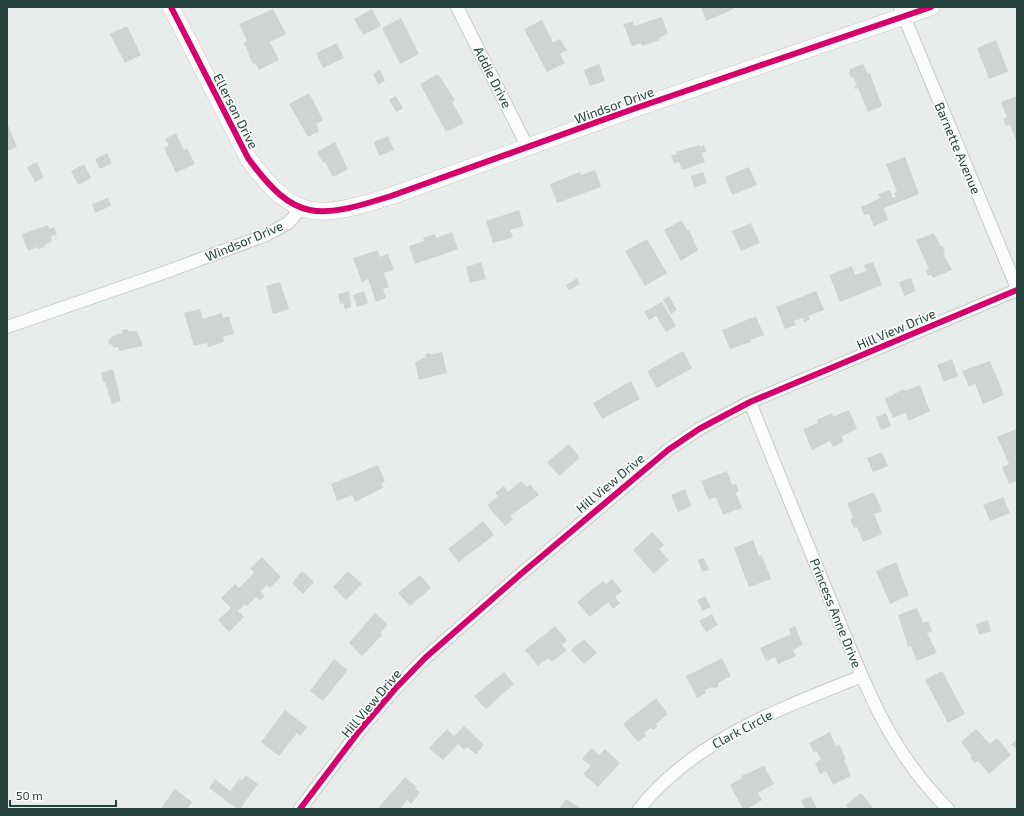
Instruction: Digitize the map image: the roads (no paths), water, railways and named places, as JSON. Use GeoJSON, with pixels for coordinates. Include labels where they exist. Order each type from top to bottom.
{"type":"FeatureCollection","features":[{"type":"Feature","properties":{"kind":"street","name":"Ellerson Drive"},"geometry":{"type":"LineString","coordinates":[[171,7],[248,158],[263,178],[280,196],[302,208]]}},
{"type":"Feature","properties":{"kind":"street","name":"Addie Drive"},"geometry":{"type":"LineString","coordinates":[[457,7],[528,148]]}},
{"type":"Feature","properties":{"kind":"street","name":"Windsor Drive"},"geometry":{"type":"LineString","coordinates":[[7,327],[163,273],[266,235],[288,223],[302,208],[315,211],[354,208],[528,148],[902,12],[931,7]]}},
{"type":"Feature","properties":{"kind":"street","name":"Barnette Avenue"},"geometry":{"type":"LineString","coordinates":[[902,12],[1017,289]]}},
{"type":"Feature","properties":{"kind":"street","name":"Hill View Drive"},"geometry":{"type":"LineString","coordinates":[[300,809],[360,730],[394,689],[425,658],[528,568],[668,450],[699,429],[750,402],[1017,289]]}},
{"type":"Feature","properties":{"kind":"street","name":"Princess Anne Drive"},"geometry":{"type":"LineString","coordinates":[[750,402],[862,676],[888,731],[906,761],[923,783],[948,809]]}},
{"type":"Feature","properties":{"kind":"street","name":"Clark Circle"},"geometry":{"type":"LineString","coordinates":[[639,809],[663,782],[688,761],[716,741],[765,716],[862,676]]}}]}
